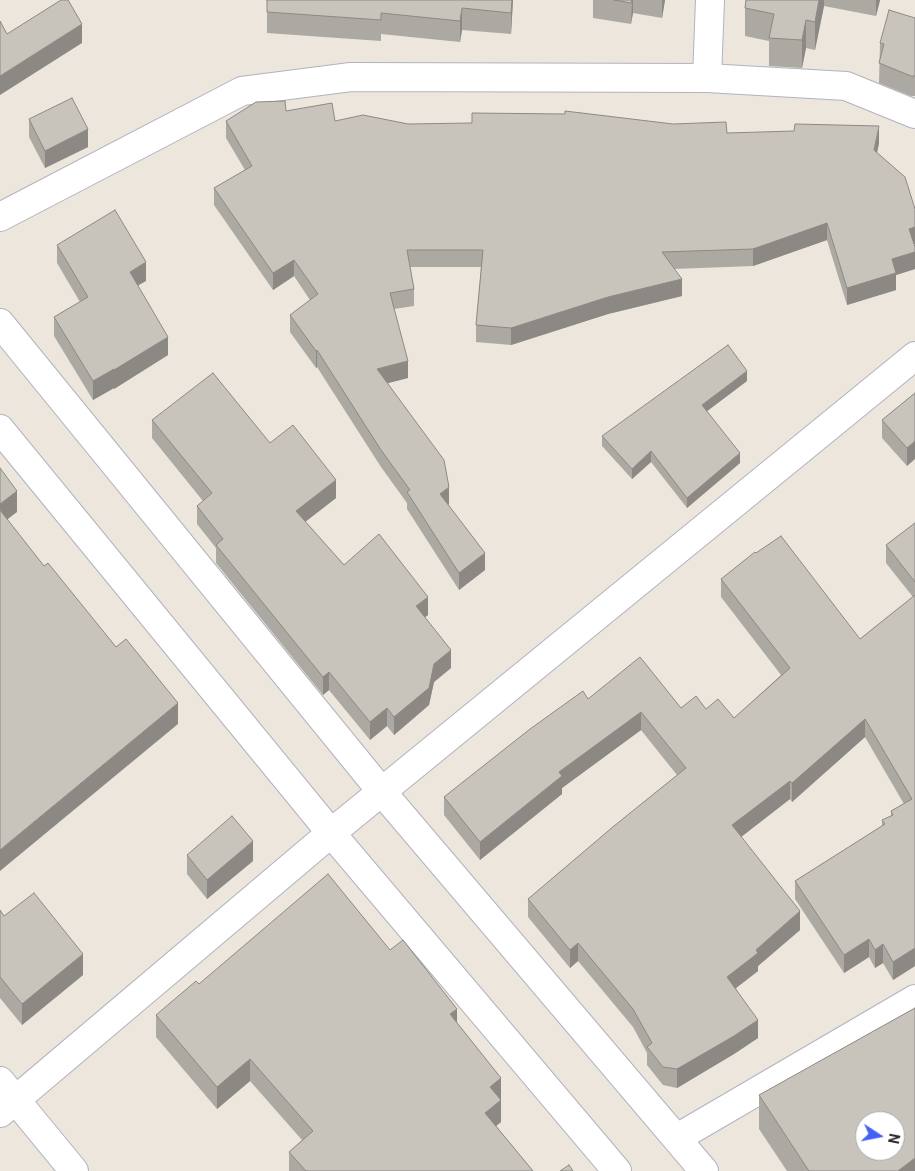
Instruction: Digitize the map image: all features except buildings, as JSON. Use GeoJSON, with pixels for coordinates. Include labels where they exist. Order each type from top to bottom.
{"type":"FeatureCollection","features":[{"type":"Feature","properties":{"kind":"street"},"geometry":{"type":"LineString","coordinates":[[707,78],[710,0]]}},
{"type":"Feature","properties":{"kind":"street"},"geometry":{"type":"LineString","coordinates":[[0,217],[242,90],[351,77],[707,78],[846,86],[915,114]]}},
{"type":"Feature","properties":{"kind":"street"},"geometry":{"type":"LineString","coordinates":[[0,323],[382,792],[704,1171]]}},
{"type":"Feature","properties":{"kind":"street"},"geometry":{"type":"LineString","coordinates":[[74,1171],[5,1098],[915,356]]}},
{"type":"Feature","properties":{"kind":"street"},"geometry":{"type":"LineString","coordinates":[[0,429],[331,833],[617,1171]]}},
{"type":"Feature","properties":{"kind":"street"},"geometry":{"type":"LineString","coordinates":[[677,1138],[915,999]]}}]}
